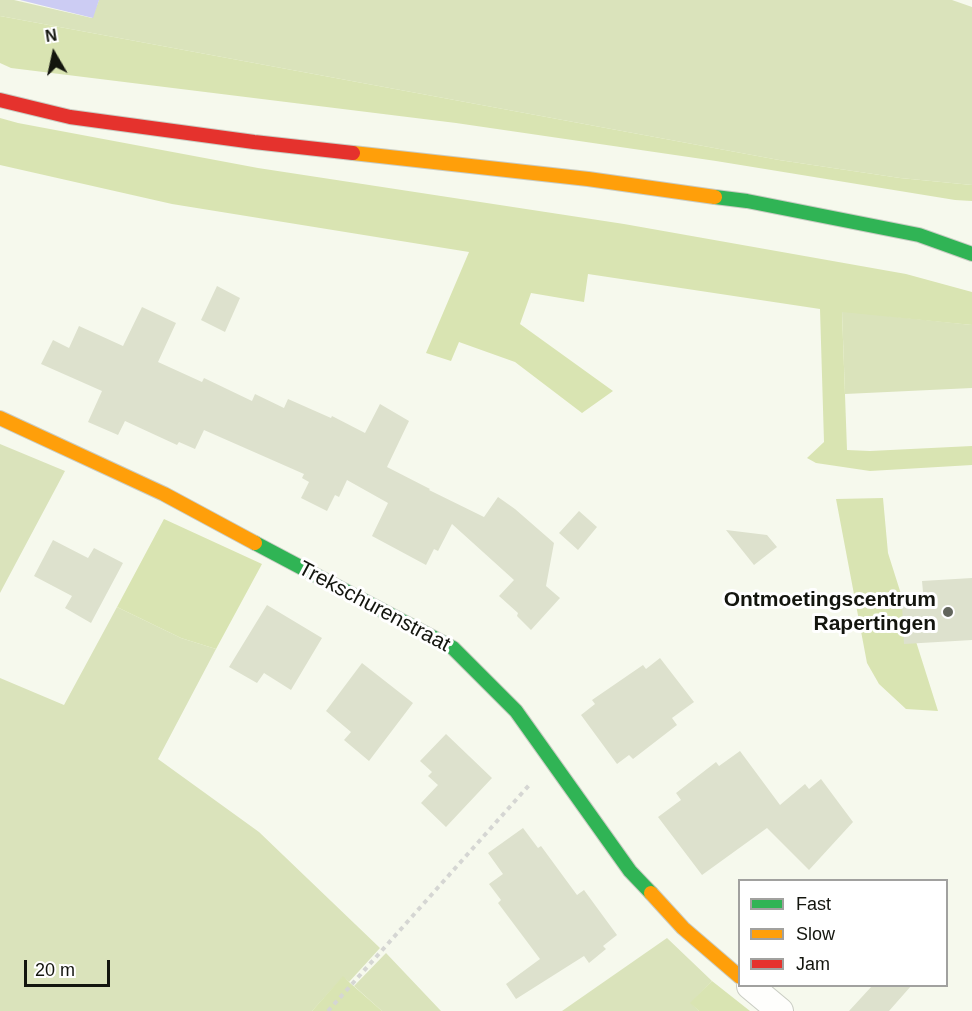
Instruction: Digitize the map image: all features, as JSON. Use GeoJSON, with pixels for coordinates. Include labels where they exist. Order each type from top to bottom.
{"type":"FeatureCollection","features":[{"type":"Feature","properties":{"kind":"main road"},"geometry":{"type":"LineString","coordinates":[[0,100],[70,117],[254,142],[588,179],[747,201],[919,235],[972,254]]}},
{"type":"Feature","properties":{"kind":"main road"},"geometry":{"type":"LineString","coordinates":[[919,235],[951,232]]}},
{"type":"Feature","properties":{"kind":"main road"},"geometry":{"type":"LineString","coordinates":[[919,235],[972,266]]}},
{"type":"Feature","properties":{"kind":"main road","name":"Trekschurenstraat"},"geometry":{"type":"LineString","coordinates":[[0,418],[164,494],[453,648],[516,711],[630,872],[683,928],[738,974]]}},
{"type":"Feature","properties":{"kind":"street"},"geometry":{"type":"LineString","coordinates":[[751,987],[780,1011]]}},
{"type":"Feature","properties":{"kind":"path"},"geometry":{"type":"LineString","coordinates":[[328,1011],[551,762]]}},
{"type":"Feature","properties":{"kind":"green space"},"geometry":{"type":"Polygon","coordinates":[[[0,0],[14,0],[92,18],[99,0],[952,0],[972,7],[972,185],[900,178],[779,160],[0,16],[0,0]]]}},
{"type":"Feature","properties":{"kind":"green space"},"geometry":{"type":"Polygon","coordinates":[[[0,16],[779,160],[900,178],[972,185],[972,201],[456,123],[11,68],[0,63],[0,16]]]}},
{"type":"Feature","properties":{"kind":"green space"},"geometry":{"type":"Polygon","coordinates":[[[0,118],[258,168],[624,224],[906,274],[972,292],[972,325],[842,312],[847,450],[972,446],[972,465],[870,471],[816,463],[807,458],[824,442],[820,309],[588,274],[584,302],[531,293],[520,324],[613,391],[582,413],[515,362],[459,342],[451,361],[426,353],[469,252],[172,204],[0,165],[0,118]]]}},
{"type":"Feature","properties":{"kind":"green space"},"geometry":{"type":"Polygon","coordinates":[[[842,311],[972,325],[972,388],[845,394],[842,311]]]}},
{"type":"Feature","properties":{"kind":"green space"},"geometry":{"type":"Polygon","coordinates":[[[0,444],[65,471],[0,593],[0,444]]]}},
{"type":"Feature","properties":{"kind":"green space"},"geometry":{"type":"Polygon","coordinates":[[[883,498],[888,553],[938,711],[906,709],[879,684],[867,663],[836,499],[883,498]]]}},
{"type":"Feature","properties":{"kind":"green space"},"geometry":{"type":"Polygon","coordinates":[[[164,519],[262,564],[216,649],[181,638],[117,607],[164,519]]]}},
{"type":"Feature","properties":{"kind":"green space"},"geometry":{"type":"Polygon","coordinates":[[[117,607],[181,638],[216,649],[158,759],[259,832],[380,948],[349,982],[343,977],[312,1011],[0,1011],[0,678],[64,705],[117,607]]]}},
{"type":"Feature","properties":{"kind":"green space"},"geometry":{"type":"Polygon","coordinates":[[[667,938],[712,981],[691,1003],[699,1011],[562,1011],[667,938]]]}},
{"type":"Feature","properties":{"kind":"green space"},"geometry":{"type":"Polygon","coordinates":[[[386,953],[441,1011],[382,1011],[354,986],[386,953]]]}},
{"type":"Feature","properties":{"kind":"green space"},"geometry":{"type":"Polygon","coordinates":[[[343,976],[349,982],[382,1011],[312,1011],[343,976]]]}},
{"type":"Feature","properties":{"kind":"green space"},"geometry":{"type":"Polygon","coordinates":[[[712,981],[750,1011],[699,1011],[690,1003],[712,981]]]}},
{"type":"Feature","properties":{"kind":"water"},"geometry":{"type":"Polygon","coordinates":[[[20,0],[99,0],[93,18],[20,0]]]}},
{"type":"Feature","properties":{"kind":"building"},"geometry":{"type":"Polygon","coordinates":[[[217,286],[240,298],[225,332],[201,320],[217,286]]]}},
{"type":"Feature","properties":{"kind":"building"},"geometry":{"type":"Polygon","coordinates":[[[142,307],[176,323],[158,362],[202,382],[204,378],[252,401],[255,394],[284,408],[288,399],[331,418],[332,416],[365,433],[380,404],[409,421],[387,467],[484,517],[498,497],[515,509],[554,543],[546,586],[560,598],[531,630],[517,616],[518,613],[499,596],[514,580],[452,524],[438,551],[434,549],[426,565],[372,536],[388,503],[347,480],[339,497],[335,495],[327,511],[301,498],[309,482],[302,478],[304,474],[204,430],[195,449],[179,442],[177,445],[125,421],[118,435],[88,422],[102,391],[41,364],[53,340],[69,348],[79,326],[123,346],[142,307]]]}},
{"type":"Feature","properties":{"kind":"building"},"geometry":{"type":"Polygon","coordinates":[[[579,511],[597,527],[578,550],[559,533],[579,511]]]}},
{"type":"Feature","properties":{"kind":"building"},"geometry":{"type":"Polygon","coordinates":[[[726,530],[767,535],[777,547],[754,565],[726,530]]]}},
{"type":"Feature","properties":{"kind":"building"},"geometry":{"type":"Polygon","coordinates":[[[53,540],[88,558],[94,548],[123,563],[91,623],[65,608],[72,596],[34,576],[53,540]]]}},
{"type":"Feature","properties":{"kind":"building","name":"Ontmoetingscentrum Rapertingen"},"geometry":{"type":"Polygon","coordinates":[[[972,578],[972,640],[904,644],[902,605],[924,603],[922,581],[972,578]]]}},
{"type":"Feature","properties":{"kind":"building"},"geometry":{"type":"Polygon","coordinates":[[[267,605],[322,638],[291,690],[264,673],[257,683],[229,667],[267,605]]]}},
{"type":"Feature","properties":{"kind":"building"},"geometry":{"type":"Polygon","coordinates":[[[660,658],[694,702],[672,718],[677,725],[633,759],[629,755],[617,764],[581,715],[595,704],[592,700],[643,665],[646,669],[660,658]]]}},
{"type":"Feature","properties":{"kind":"building"},"geometry":{"type":"Polygon","coordinates":[[[362,663],[413,703],[369,761],[344,740],[351,732],[326,711],[362,663]]]}},
{"type":"Feature","properties":{"kind":"building"},"geometry":{"type":"Polygon","coordinates":[[[446,734],[492,778],[446,827],[421,803],[438,785],[428,776],[432,772],[420,761],[446,734]]]}},
{"type":"Feature","properties":{"kind":"building"},"geometry":{"type":"Polygon","coordinates":[[[740,751],[780,805],[805,784],[809,789],[821,779],[853,822],[809,870],[767,828],[702,875],[658,817],[681,800],[676,793],[716,762],[719,766],[740,751]]]}},
{"type":"Feature","properties":{"kind":"building"},"geometry":{"type":"Polygon","coordinates":[[[523,828],[538,848],[541,846],[577,895],[584,890],[617,935],[603,946],[606,949],[589,963],[584,956],[516,999],[506,984],[540,959],[498,903],[501,900],[489,884],[503,874],[488,853],[523,828]]]}},
{"type":"Feature","properties":{"kind":"building"},"geometry":{"type":"Polygon","coordinates":[[[871,987],[910,987],[889,1011],[849,1011],[871,987]]]}},
{"type":"Feature","properties":{"kind":"traffic: fast"},"geometry":{"type":"LineString","coordinates":[[715,197],[747,201],[919,235],[972,254]]}},
{"type":"Feature","properties":{"kind":"traffic: fast"},"geometry":{"type":"LineString","coordinates":[[255,543],[453,648],[516,711],[630,871],[651,893]]}},
{"type":"Feature","properties":{"kind":"traffic: slow"},"geometry":{"type":"LineString","coordinates":[[353,153],[588,179],[715,197]]}},
{"type":"Feature","properties":{"kind":"traffic: slow"},"geometry":{"type":"LineString","coordinates":[[0,418],[164,494],[255,543]]}},
{"type":"Feature","properties":{"kind":"traffic: slow"},"geometry":{"type":"LineString","coordinates":[[651,893],[683,928],[738,975]]}},
{"type":"Feature","properties":{"kind":"traffic: jam"},"geometry":{"type":"LineString","coordinates":[[0,100],[70,117],[353,153]]}},
{"type":"Feature","properties":{"kind":"place","name":"Ontmoetingscentrum Rapertingen"},"geometry":{"type":"Point","coordinates":[948,612]}}]}
